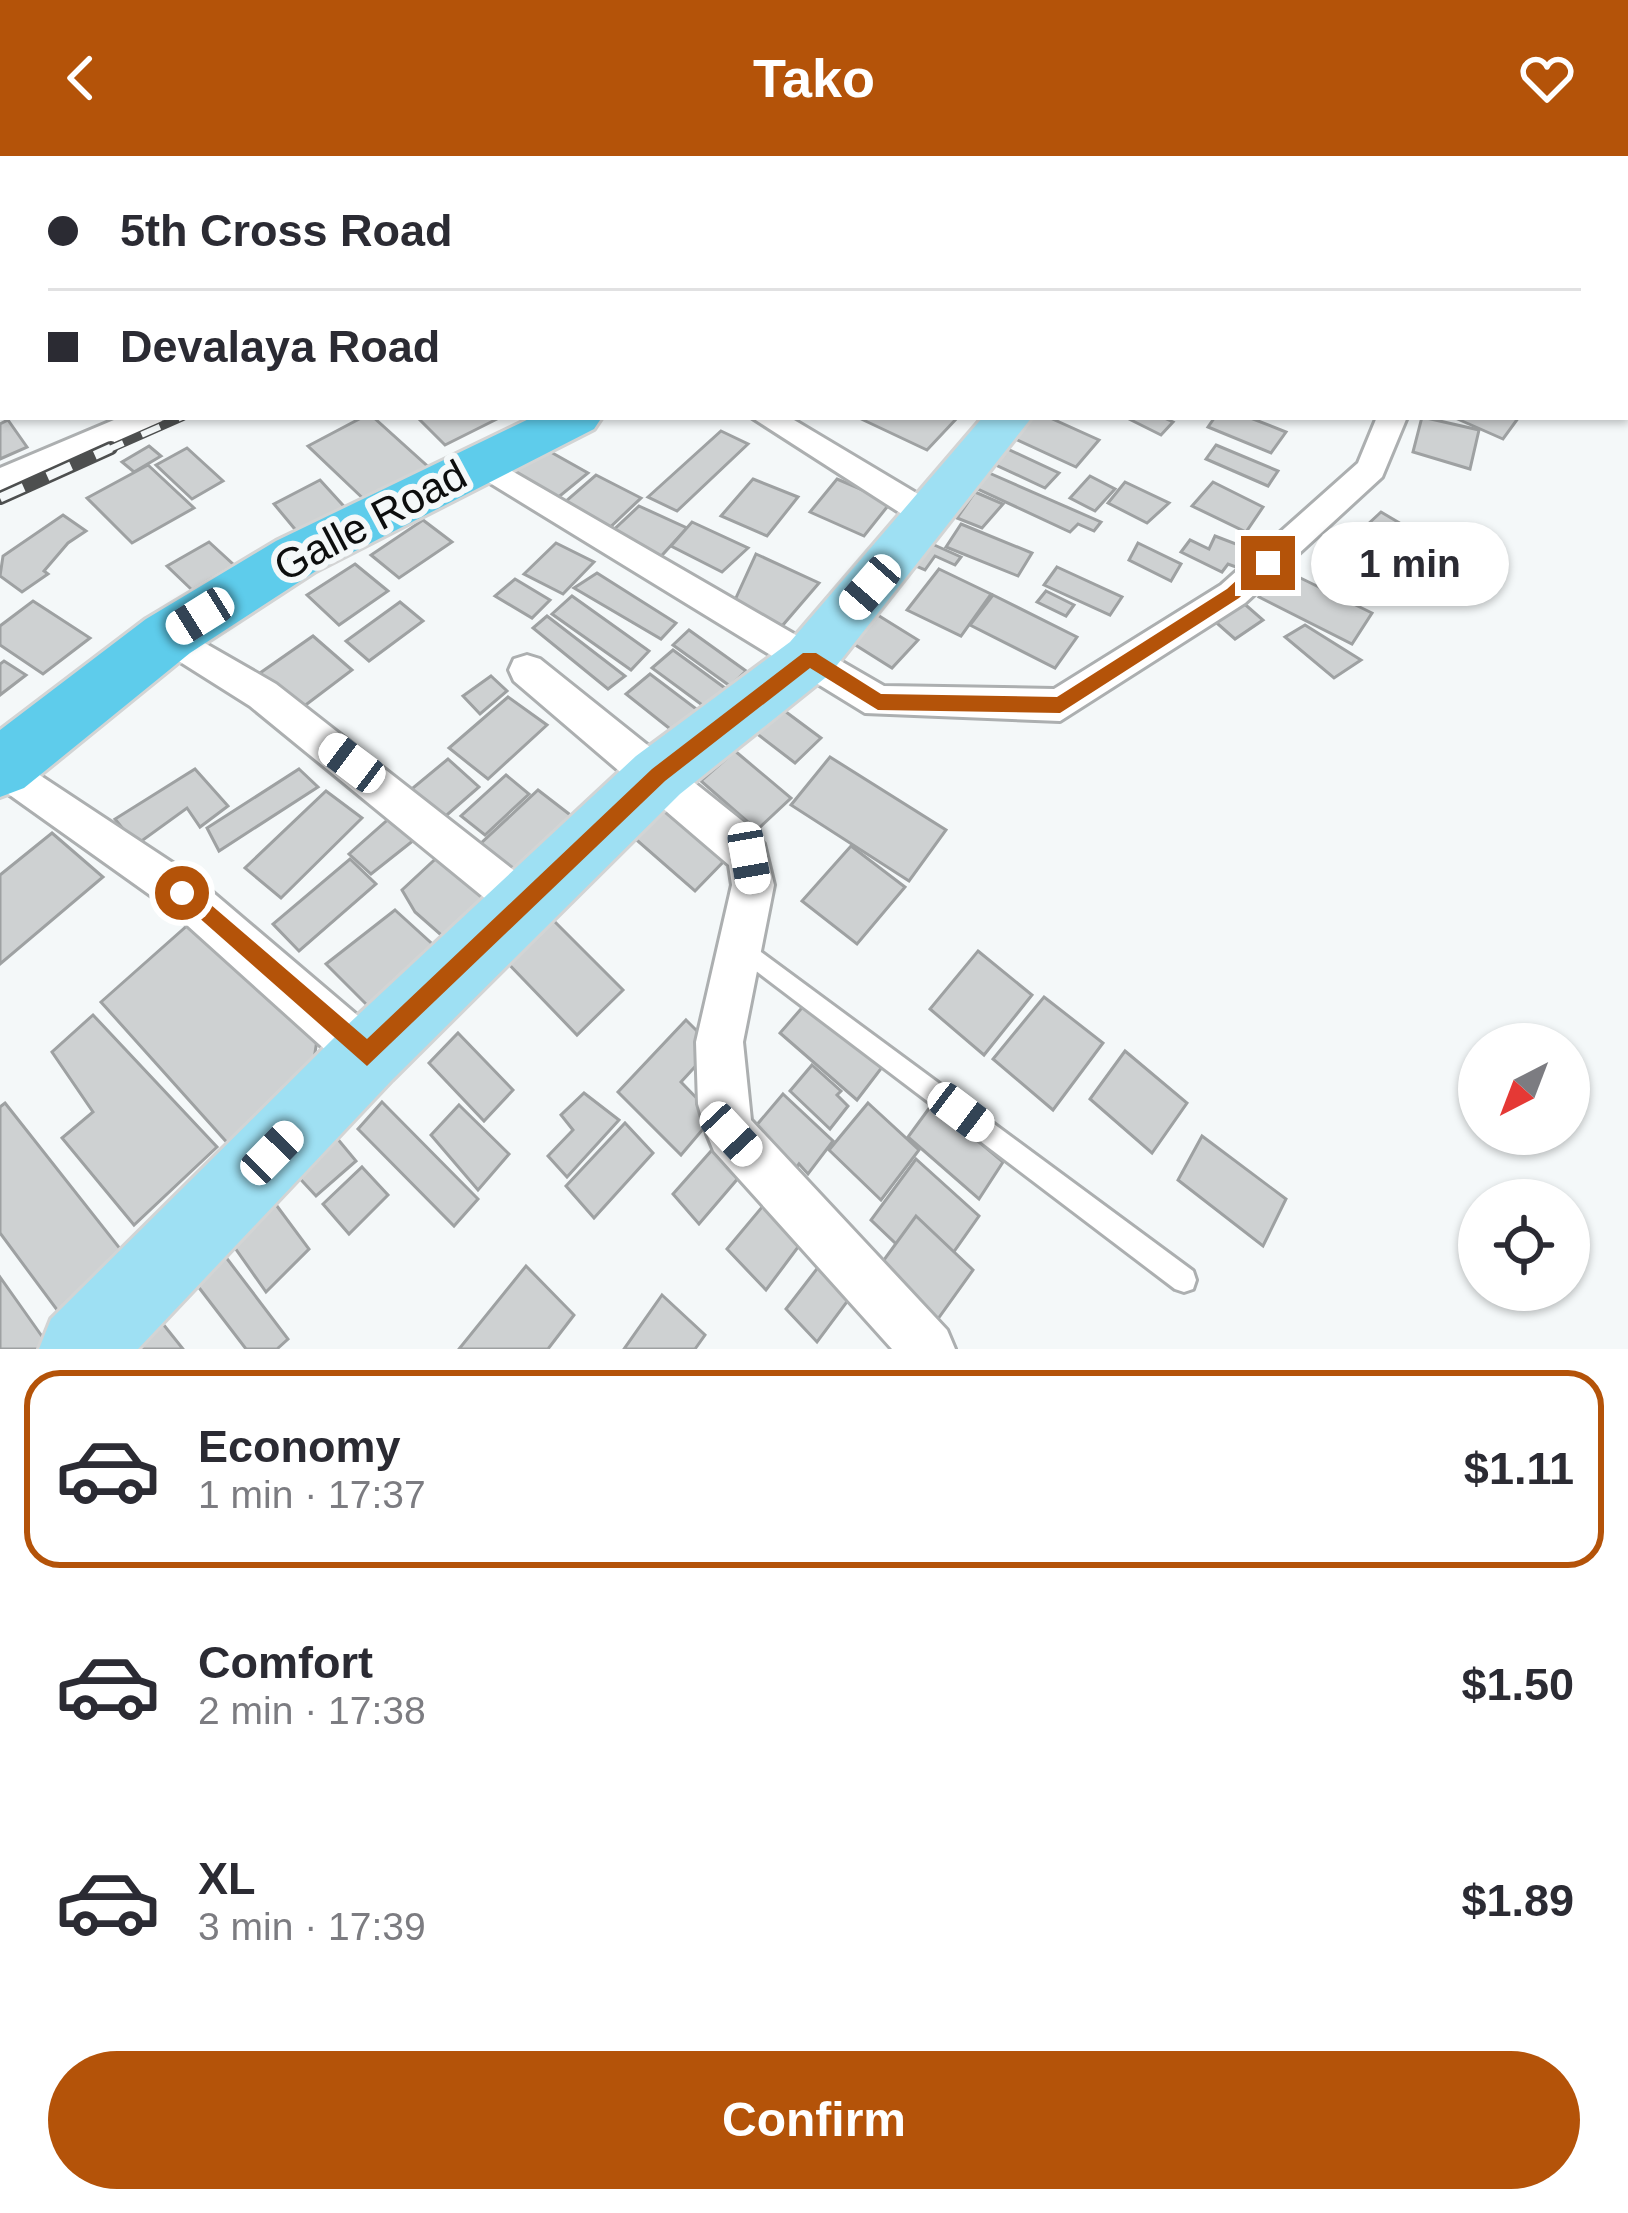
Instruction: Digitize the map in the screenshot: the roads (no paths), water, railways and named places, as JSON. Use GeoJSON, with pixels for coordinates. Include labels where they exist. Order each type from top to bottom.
{"type":"FeatureCollection","features":[{"type":"Feature","properties":{"kind":"highway","name":"Galle Road"},"geometry":{"type":"LineString","coordinates":[[0,767],[168,636],[296,556],[570,420]]}},
{"type":"Feature","properties":{"kind":"main road"},"geometry":{"type":"LineString","coordinates":[[81,1349],[367,1055],[658,775],[810,658],[1007,420]]}},
{"type":"Feature","properties":{"kind":"street"},"geometry":{"type":"LineString","coordinates":[[0,481],[142,420]]}},
{"type":"Feature","properties":{"kind":"street"},"geometry":{"type":"LineString","coordinates":[[771,420],[931,517]]}},
{"type":"Feature","properties":{"kind":"street"},"geometry":{"type":"LineString","coordinates":[[475,464],[878,702],[1060,705],[1233,594],[1371,470],[1391,420]]}},
{"type":"Feature","properties":{"kind":"street"},"geometry":{"type":"LineString","coordinates":[[168,636],[280,708],[524,904]]}},
{"type":"Feature","properties":{"kind":"street"},"geometry":{"type":"LineString","coordinates":[[527,670],[658,775],[749,858],[753,885],[716,1070],[720,1107],[731,1134],[928,1349]]}},
{"type":"Feature","properties":{"kind":"street"},"geometry":{"type":"LineString","coordinates":[[0,767],[182,893],[367,1055]]}},
{"type":"Feature","properties":{"kind":"lane"},"geometry":{"type":"LineString","coordinates":[[738,945],[1184,1280]]}},
{"type":"Feature","properties":{"kind":"railway"},"geometry":{"type":"LineString","coordinates":[[105,451],[175,420]]}},
{"type":"Feature","properties":{"kind":"railway"},"geometry":{"type":"LineString","coordinates":[[0,498],[111,448]]}}]}
